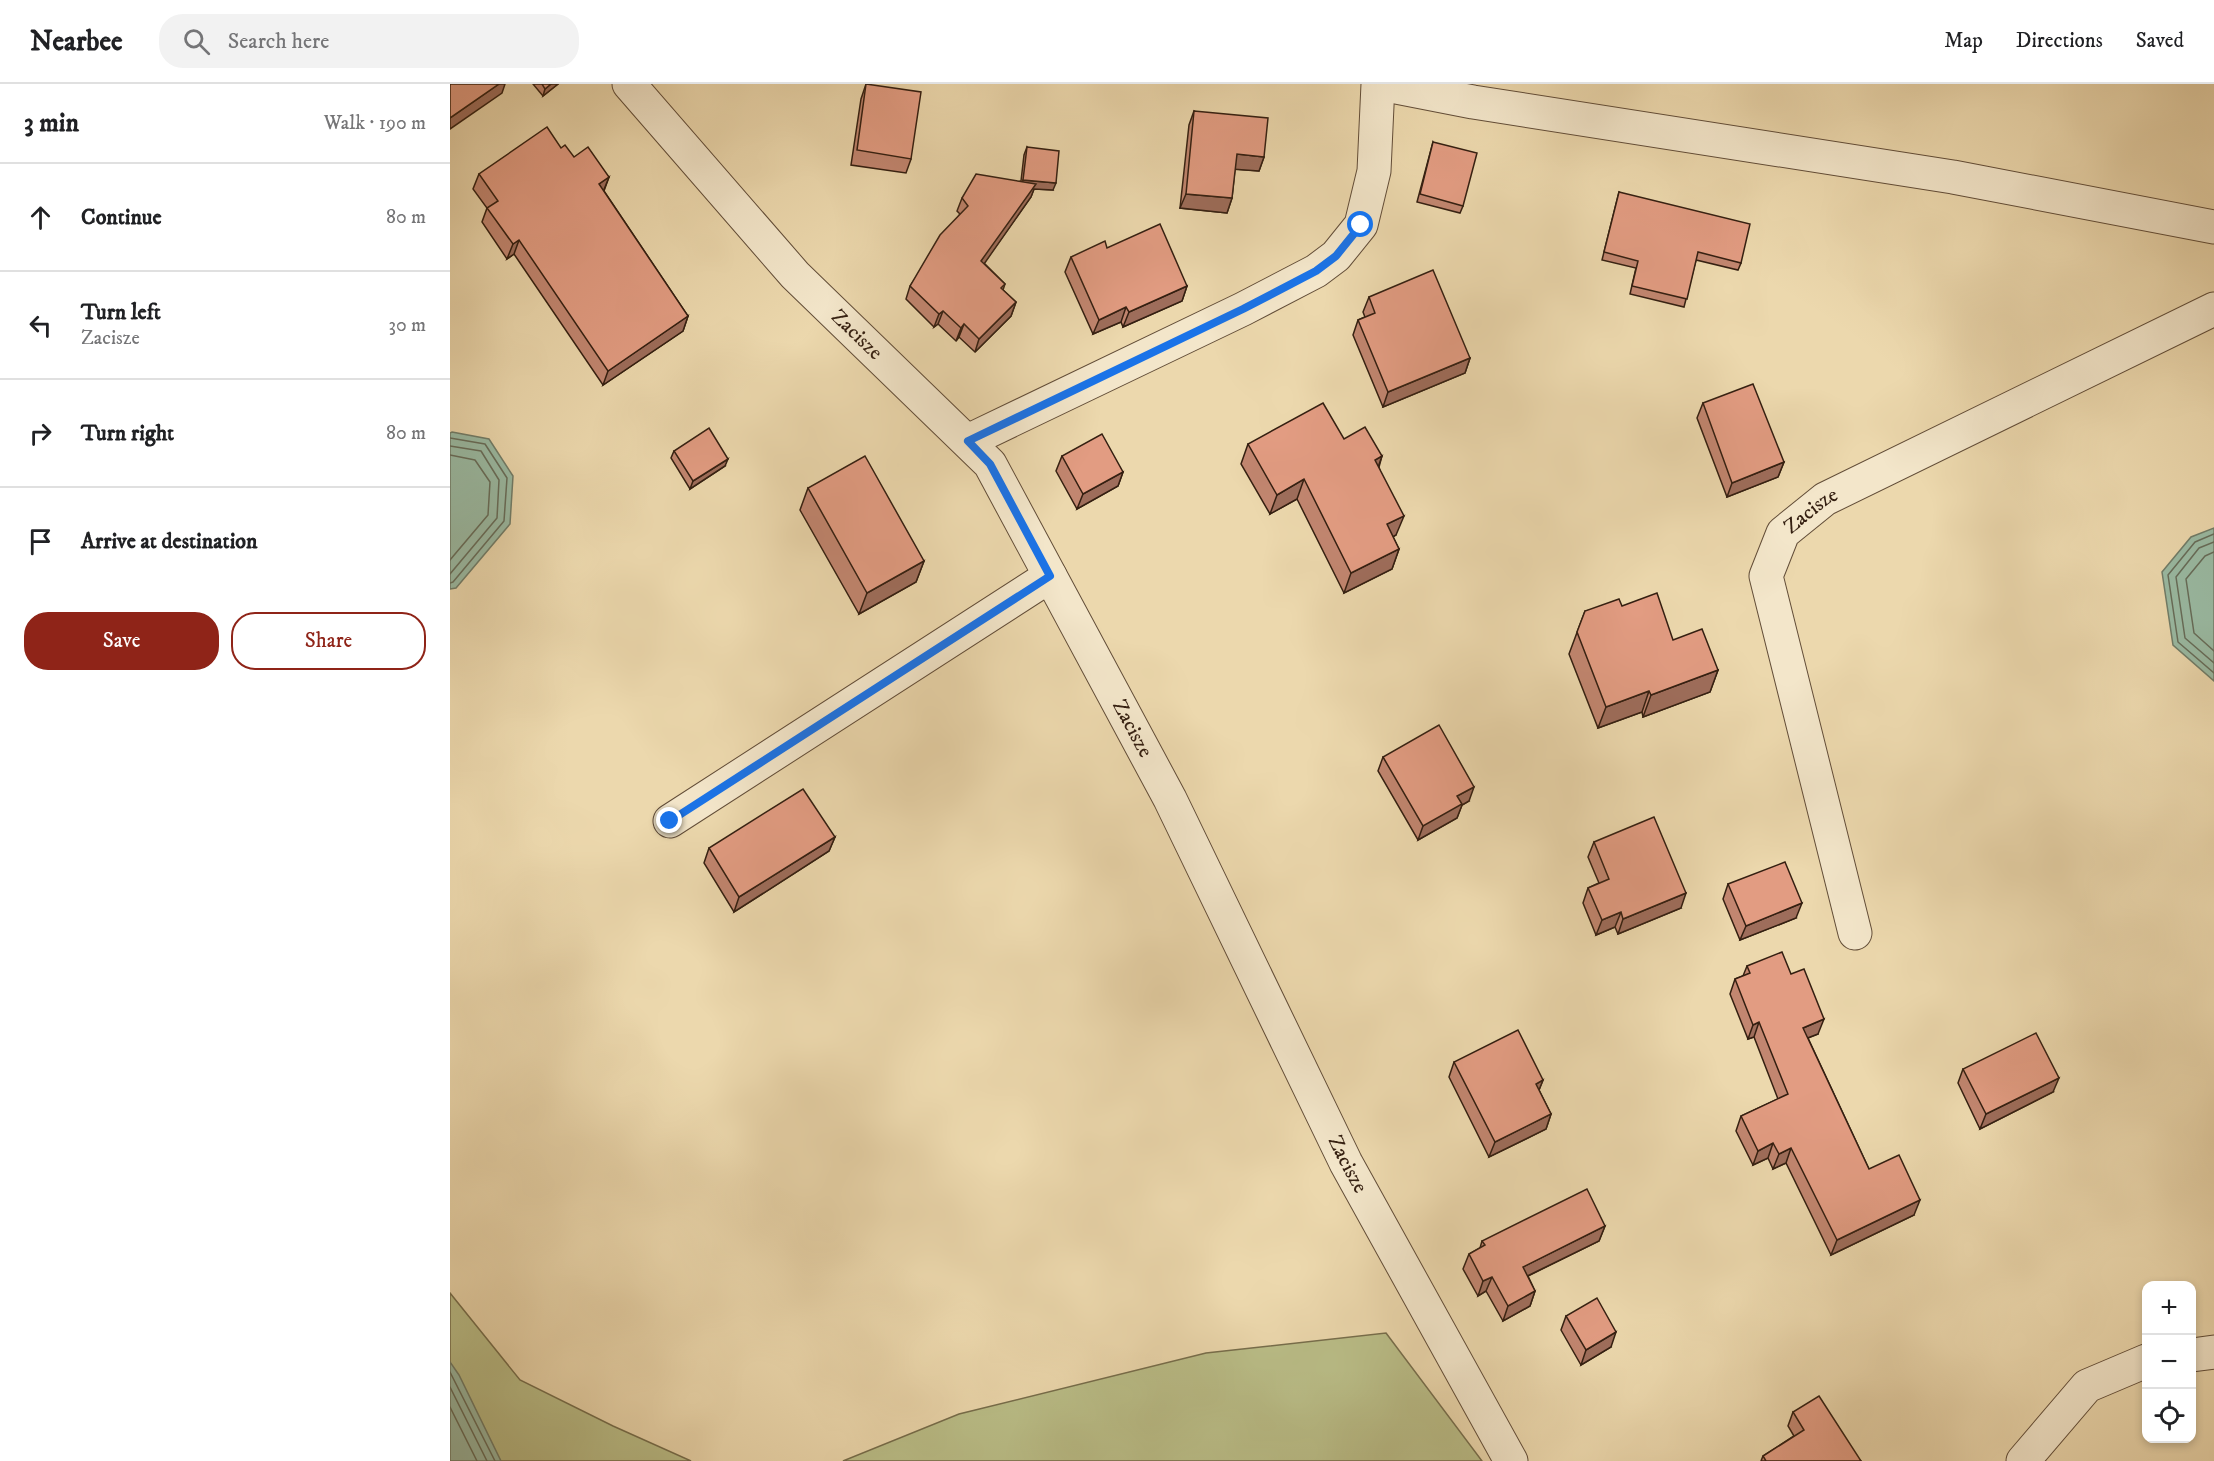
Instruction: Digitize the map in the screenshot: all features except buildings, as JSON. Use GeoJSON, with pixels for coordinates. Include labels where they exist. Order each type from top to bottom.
{"type":"FeatureCollection","features":[{"type":"Feature","properties":{"kind":"street","name":"Zacisze"},"geometry":{"type":"LineString","coordinates":[[629,84],[795,275],[990,464],[1170,799],[1347,1163],[1511,1461]]}},
{"type":"Feature","properties":{"kind":"street"},"geometry":{"type":"LineString","coordinates":[[968,441],[1243,309],[1316,271],[1336,256],[1361,225],[1374,171],[1380,84],[1473,102],[1953,177],[2214,227]]}},
{"type":"Feature","properties":{"kind":"street","name":"Zacisze"},"geometry":{"type":"LineString","coordinates":[[1855,933],[1766,576],[1783,533],[1826,499],[2214,309]]}},
{"type":"Feature","properties":{"kind":"street"},"geometry":{"type":"LineString","coordinates":[[670,821],[1050,576]]}},
{"type":"Feature","properties":{"kind":"street"},"geometry":{"type":"LineString","coordinates":[[2196,1354],[2214,1352]]}},
{"type":"Feature","properties":{"kind":"street"},"geometry":{"type":"LineString","coordinates":[[2023,1461],[2087,1386],[2142,1363]]}},
{"type":"Feature","properties":{"kind":"shaded area"},"geometry":{"type":"Polygon","coordinates":[[[450,1293],[520,1380],[691,1461],[450,1461],[450,1293]]]}},
{"type":"Feature","properties":{"kind":"shaded area"},"geometry":{"type":"Polygon","coordinates":[[[1386,1333],[1482,1461],[843,1461],[959,1414],[1206,1353],[1386,1333]]]}},
{"type":"Feature","properties":{"kind":"water"},"geometry":{"type":"Polygon","coordinates":[[[450,433],[489,439],[513,476],[510,524],[456,588],[450,589],[450,433]]]}},
{"type":"Feature","properties":{"kind":"water"},"geometry":{"type":"Polygon","coordinates":[[[2214,528],[2214,681],[2173,645],[2162,572],[2191,537],[2214,528]]]}},
{"type":"Feature","properties":{"kind":"water"},"geometry":{"type":"Polygon","coordinates":[[[450,1362],[459,1375],[501,1461],[450,1461],[450,1362]]]}},
{"type":"Feature","properties":{"kind":"route"},"geometry":{"type":"LineString","coordinates":[[670,821],[1050,576],[990,464],[968,441],[1243,309],[1316,271],[1336,256],[1361,225]]}}]}
